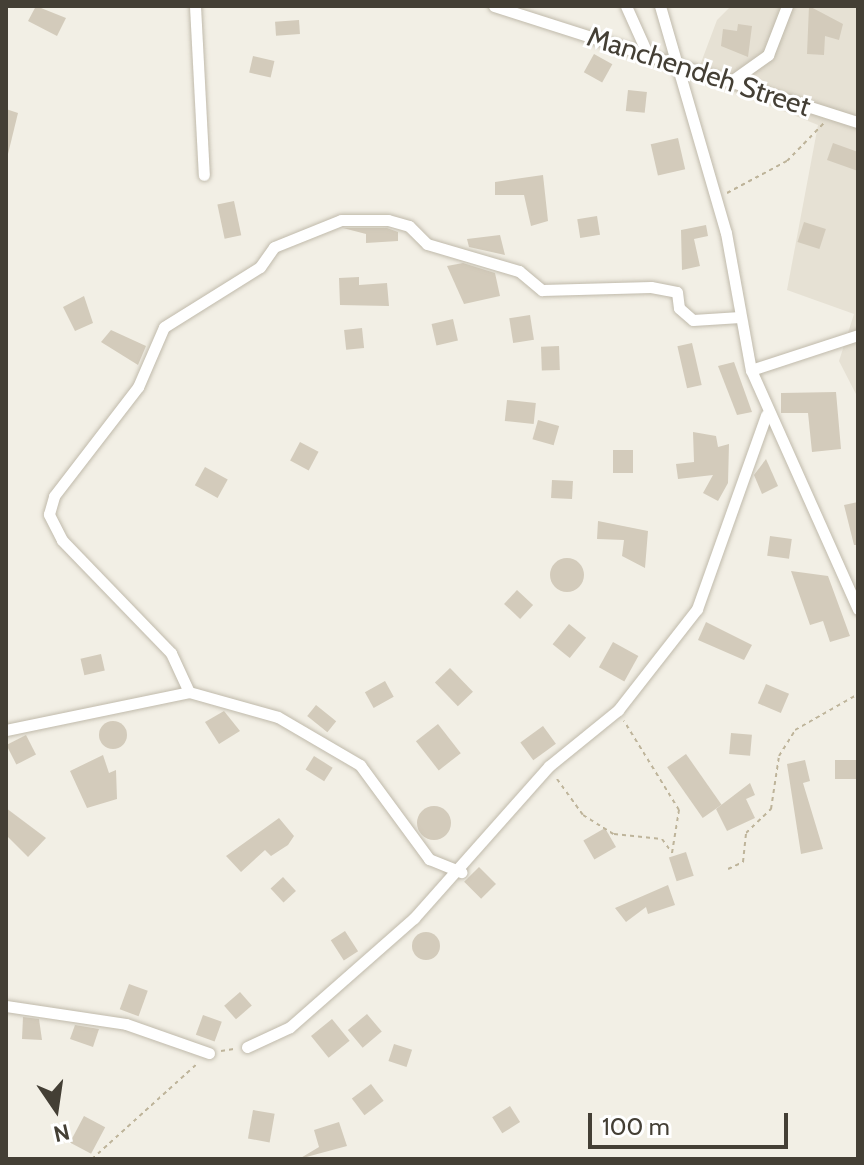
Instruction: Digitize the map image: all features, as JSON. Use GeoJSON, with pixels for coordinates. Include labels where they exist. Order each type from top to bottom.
{"type":"FeatureCollection","features":[{"type":"Feature","properties":{"kind":"street"},"geometry":{"type":"LineString","coordinates":[[195,6],[204,175]]}},
{"type":"Feature","properties":{"kind":"street","name":"Manchendeh Street"},"geometry":{"type":"LineString","coordinates":[[494,6],[858,122]]}},
{"type":"Feature","properties":{"kind":"street"},"geometry":{"type":"LineString","coordinates":[[626,6],[648,55]]}},
{"type":"Feature","properties":{"kind":"street"},"geometry":{"type":"LineString","coordinates":[[660,6],[718,203],[751,370],[766,415],[858,609]]}},
{"type":"Feature","properties":{"kind":"street"},"geometry":{"type":"LineString","coordinates":[[730,82],[768,55],[787,6]]}},
{"type":"Feature","properties":{"kind":"street"},"geometry":{"type":"LineString","coordinates":[[189,692],[171,653],[62,540],[49,514],[54,496],[138,387],[164,327],[260,267],[274,247],[341,220],[388,220],[409,226],[427,244],[519,271],[542,290],[651,287],[677,292],[679,308],[693,320],[740,317]]}},
{"type":"Feature","properties":{"kind":"street"},"geometry":{"type":"LineString","coordinates":[[751,370],[858,335]]}},
{"type":"Feature","properties":{"kind":"street"},"geometry":{"type":"LineString","coordinates":[[247,1047],[290,1027],[461,872],[549,766],[618,710],[697,609],[766,415]]}},
{"type":"Feature","properties":{"kind":"street"},"geometry":{"type":"LineString","coordinates":[[6,730],[189,692],[307,727],[360,765],[429,859],[461,872]]}},
{"type":"Feature","properties":{"kind":"street"},"geometry":{"type":"LineString","coordinates":[[6,1006],[126,1024],[209,1053]]}},
{"type":"Feature","properties":{"kind":"path"},"geometry":{"type":"LineString","coordinates":[[718,203],[736,184],[787,161],[833,114]]}},
{"type":"Feature","properties":{"kind":"path"},"geometry":{"type":"LineString","coordinates":[[728,869],[743,862],[746,833],[771,809],[779,756],[795,730],[858,694]]}},
{"type":"Feature","properties":{"kind":"path"},"geometry":{"type":"LineString","coordinates":[[549,766],[583,815],[614,834],[662,839],[672,853],[679,810],[618,710]]}},
{"type":"Feature","properties":{"kind":"path"},"geometry":{"type":"LineString","coordinates":[[92,1159],[209,1053],[247,1047]]}},
{"type":"Feature","properties":{"kind":"shaded area"},"geometry":{"type":"Polygon","coordinates":[[[731,6],[858,6],[858,398],[839,361],[854,314],[787,290],[818,125],[696,76],[717,20],[731,6]]]}},
{"type":"Feature","properties":{"kind":"building"},"geometry":{"type":"Polygon","coordinates":[[[36,6],[66,18],[57,36],[28,21],[36,6]]]}},
{"type":"Feature","properties":{"kind":"building"},"geometry":{"type":"Polygon","coordinates":[[[809,6],[843,24],[839,40],[825,36],[824,55],[807,54],[809,6]]]}},
{"type":"Feature","properties":{"kind":"building"},"geometry":{"type":"Polygon","coordinates":[[[299,20],[300,34],[276,36],[275,22],[299,20]]]}},
{"type":"Feature","properties":{"kind":"building"},"geometry":{"type":"Polygon","coordinates":[[[738,24],[752,26],[748,57],[721,46],[723,29],[737,31],[738,24]]]}},
{"type":"Feature","properties":{"kind":"building"},"geometry":{"type":"Polygon","coordinates":[[[594,54],[612,64],[602,83],[584,72],[594,54]]]}},
{"type":"Feature","properties":{"kind":"building"},"geometry":{"type":"Polygon","coordinates":[[[253,56],[274,61],[271,78],[249,73],[253,56]]]}},
{"type":"Feature","properties":{"kind":"building"},"geometry":{"type":"Polygon","coordinates":[[[628,90],[647,92],[645,113],[626,111],[628,90]]]}},
{"type":"Feature","properties":{"kind":"building"},"geometry":{"type":"Polygon","coordinates":[[[6,109],[18,113],[8,154],[6,153],[6,109]]]}},
{"type":"Feature","properties":{"kind":"building"},"geometry":{"type":"Polygon","coordinates":[[[678,138],[685,169],[658,175],[651,144],[678,138]]]}},
{"type":"Feature","properties":{"kind":"building"},"geometry":{"type":"Polygon","coordinates":[[[833,143],[858,152],[858,171],[827,160],[833,143]]]}},
{"type":"Feature","properties":{"kind":"building"},"geometry":{"type":"Polygon","coordinates":[[[543,175],[548,221],[531,226],[524,195],[495,195],[495,182],[543,175]]]}},
{"type":"Feature","properties":{"kind":"building"},"geometry":{"type":"Polygon","coordinates":[[[234,201],[241,235],[225,239],[217,205],[234,201]]]}},
{"type":"Feature","properties":{"kind":"building"},"geometry":{"type":"Polygon","coordinates":[[[597,216],[600,235],[580,238],[577,219],[597,216]]]}},
{"type":"Feature","properties":{"kind":"building"},"geometry":{"type":"Polygon","coordinates":[[[804,222],[826,229],[819,249],[798,242],[804,222]]]}},
{"type":"Feature","properties":{"kind":"building"},"geometry":{"type":"Polygon","coordinates":[[[706,225],[708,236],[694,239],[700,266],[682,270],[681,230],[706,225]]]}},
{"type":"Feature","properties":{"kind":"building"},"geometry":{"type":"Polygon","coordinates":[[[343,228],[387,228],[398,232],[398,241],[366,243],[366,234],[343,228]]]}},
{"type":"Feature","properties":{"kind":"building"},"geometry":{"type":"Polygon","coordinates":[[[500,235],[505,255],[469,247],[467,239],[500,235]]]}},
{"type":"Feature","properties":{"kind":"building"},"geometry":{"type":"Polygon","coordinates":[[[463,263],[495,273],[500,296],[464,304],[447,266],[463,263]]]}},
{"type":"Feature","properties":{"kind":"building"},"geometry":{"type":"Polygon","coordinates":[[[359,277],[359,285],[387,283],[389,306],[340,305],[339,278],[359,277]]]}},
{"type":"Feature","properties":{"kind":"building"},"geometry":{"type":"Polygon","coordinates":[[[84,296],[93,323],[75,331],[63,307],[84,296]]]}},
{"type":"Feature","properties":{"kind":"building"},"geometry":{"type":"Polygon","coordinates":[[[530,315],[534,340],[513,343],[509,318],[530,315]]]}},
{"type":"Feature","properties":{"kind":"building"},"geometry":{"type":"Polygon","coordinates":[[[453,319],[458,340],[437,345],[432,324],[453,319]]]}},
{"type":"Feature","properties":{"kind":"building"},"geometry":{"type":"Polygon","coordinates":[[[362,328],[364,348],[346,350],[344,330],[362,328]]]}},
{"type":"Feature","properties":{"kind":"building"},"geometry":{"type":"Polygon","coordinates":[[[111,330],[146,346],[138,365],[101,342],[111,330]]]}},
{"type":"Feature","properties":{"kind":"building"},"geometry":{"type":"Polygon","coordinates":[[[692,343],[702,385],[687,388],[677,346],[692,343]]]}},
{"type":"Feature","properties":{"kind":"building"},"geometry":{"type":"Polygon","coordinates":[[[559,346],[560,370],[542,371],[541,347],[559,346]]]}},
{"type":"Feature","properties":{"kind":"building"},"geometry":{"type":"Polygon","coordinates":[[[734,362],[752,412],[737,415],[718,366],[734,362]]]}},
{"type":"Feature","properties":{"kind":"building"},"geometry":{"type":"Polygon","coordinates":[[[836,392],[841,449],[812,452],[808,413],[781,413],[781,393],[836,392]]]}},
{"type":"Feature","properties":{"kind":"building"},"geometry":{"type":"Polygon","coordinates":[[[507,400],[536,403],[534,424],[505,421],[507,400]]]}},
{"type":"Feature","properties":{"kind":"building"},"geometry":{"type":"Polygon","coordinates":[[[538,420],[559,426],[554,445],[532,439],[538,420]]]}},
{"type":"Feature","properties":{"kind":"building"},"geometry":{"type":"Polygon","coordinates":[[[693,432],[716,436],[718,447],[729,444],[728,483],[718,501],[703,493],[713,475],[678,479],[676,464],[694,462],[693,432]]]}},
{"type":"Feature","properties":{"kind":"building"},"geometry":{"type":"Polygon","coordinates":[[[300,442],[319,452],[309,470],[290,461],[300,442]]]}},
{"type":"Feature","properties":{"kind":"building"},"geometry":{"type":"Polygon","coordinates":[[[613,450],[633,450],[633,473],[613,473],[613,450]]]}},
{"type":"Feature","properties":{"kind":"building"},"geometry":{"type":"Polygon","coordinates":[[[766,459],[778,486],[762,494],[754,475],[766,459]]]}},
{"type":"Feature","properties":{"kind":"building"},"geometry":{"type":"Polygon","coordinates":[[[205,467],[228,480],[218,498],[195,485],[205,467]]]}},
{"type":"Feature","properties":{"kind":"building"},"geometry":{"type":"Polygon","coordinates":[[[552,480],[573,481],[572,499],[551,498],[552,480]]]}},
{"type":"Feature","properties":{"kind":"building"},"geometry":{"type":"Polygon","coordinates":[[[858,502],[858,545],[854,545],[844,505],[858,502]]]}},
{"type":"Feature","properties":{"kind":"building"},"geometry":{"type":"Polygon","coordinates":[[[598,521],[648,531],[645,568],[622,556],[624,540],[597,539],[598,521]]]}},
{"type":"Feature","properties":{"kind":"building"},"geometry":{"type":"Polygon","coordinates":[[[770,536],[792,539],[789,559],[767,556],[770,536]]]}},
{"type":"Feature","properties":{"kind":"building"},"geometry":{"type":"Polygon","coordinates":[[[567,558],[579,563],[584,575],[579,587],[567,592],[555,587],[550,575],[555,563],[567,558]]]}},
{"type":"Feature","properties":{"kind":"building"},"geometry":{"type":"Polygon","coordinates":[[[791,571],[828,576],[850,636],[830,642],[823,621],[810,625],[791,571]]]}},
{"type":"Feature","properties":{"kind":"building"},"geometry":{"type":"Polygon","coordinates":[[[517,590],[533,605],[520,619],[504,604],[517,590]]]}},
{"type":"Feature","properties":{"kind":"building"},"geometry":{"type":"Polygon","coordinates":[[[706,622],[752,645],[744,660],[698,640],[706,622]]]}},
{"type":"Feature","properties":{"kind":"building"},"geometry":{"type":"Polygon","coordinates":[[[569,624],[586,638],[570,658],[553,644],[569,624]]]}},
{"type":"Feature","properties":{"kind":"building"},"geometry":{"type":"Polygon","coordinates":[[[613,642],[638,656],[624,681],[599,667],[613,642]]]}},
{"type":"Feature","properties":{"kind":"building"},"geometry":{"type":"Polygon","coordinates":[[[101,654],[105,671],[84,675],[81,659],[101,654]]]}},
{"type":"Feature","properties":{"kind":"building"},"geometry":{"type":"Polygon","coordinates":[[[450,668],[473,692],[458,706],[435,683],[450,668]]]}},
{"type":"Feature","properties":{"kind":"building"},"geometry":{"type":"Polygon","coordinates":[[[385,681],[394,697],[374,708],[365,692],[385,681]]]}},
{"type":"Feature","properties":{"kind":"building"},"geometry":{"type":"Polygon","coordinates":[[[766,684],[789,694],[781,713],[758,703],[766,684]]]}},
{"type":"Feature","properties":{"kind":"building"},"geometry":{"type":"Polygon","coordinates":[[[316,705],[336,721],[327,732],[307,716],[316,705]]]}},
{"type":"Feature","properties":{"kind":"building"},"geometry":{"type":"Polygon","coordinates":[[[224,711],[240,731],[219,744],[205,722],[224,711]]]}},
{"type":"Feature","properties":{"kind":"building"},"geometry":{"type":"Polygon","coordinates":[[[113,721],[123,725],[127,735],[123,745],[113,749],[103,745],[99,735],[103,725],[113,721]]]}},
{"type":"Feature","properties":{"kind":"building"},"geometry":{"type":"Polygon","coordinates":[[[438,724],[461,753],[439,770],[416,741],[438,724]]]}},
{"type":"Feature","properties":{"kind":"building"},"geometry":{"type":"Polygon","coordinates":[[[543,726],[556,744],[533,760],[520,742],[543,726]]]}},
{"type":"Feature","properties":{"kind":"building"},"geometry":{"type":"Polygon","coordinates":[[[731,733],[752,735],[750,756],[729,754],[731,733]]]}},
{"type":"Feature","properties":{"kind":"building"},"geometry":{"type":"Polygon","coordinates":[[[26,735],[36,755],[16,765],[6,745],[26,735]]]}},
{"type":"Feature","properties":{"kind":"building"},"geometry":{"type":"Polygon","coordinates":[[[686,754],[722,805],[703,818],[667,767],[686,754]]]}},
{"type":"Feature","properties":{"kind":"building"},"geometry":{"type":"Polygon","coordinates":[[[103,755],[109,773],[116,770],[117,799],[87,808],[70,771],[103,755]]]}},
{"type":"Feature","properties":{"kind":"building"},"geometry":{"type":"Polygon","coordinates":[[[314,756],[333,768],[324,781],[306,770],[314,756]]]}},
{"type":"Feature","properties":{"kind":"building"},"geometry":{"type":"Polygon","coordinates":[[[805,760],[810,781],[803,783],[823,849],[801,854],[787,764],[805,760]]]}},
{"type":"Feature","properties":{"kind":"building"},"geometry":{"type":"Polygon","coordinates":[[[835,760],[858,760],[858,779],[835,779],[835,760]]]}},
{"type":"Feature","properties":{"kind":"building"},"geometry":{"type":"Polygon","coordinates":[[[750,783],[755,795],[746,799],[755,818],[727,831],[716,809],[750,783]]]}},
{"type":"Feature","properties":{"kind":"building"},"geometry":{"type":"Polygon","coordinates":[[[434,806],[446,811],[451,823],[446,835],[434,840],[422,835],[417,823],[422,811],[434,806]]]}},
{"type":"Feature","properties":{"kind":"building"},"geometry":{"type":"Polygon","coordinates":[[[6,808],[46,838],[28,857],[6,835],[6,808]]]}},
{"type":"Feature","properties":{"kind":"building"},"geometry":{"type":"Polygon","coordinates":[[[279,818],[294,836],[288,845],[271,856],[265,850],[241,872],[226,856],[279,818]]]}},
{"type":"Feature","properties":{"kind":"building"},"geometry":{"type":"Polygon","coordinates":[[[605,828],[616,847],[594,860],[583,840],[605,828]]]}},
{"type":"Feature","properties":{"kind":"building"},"geometry":{"type":"Polygon","coordinates":[[[686,852],[694,876],[677,881],[669,858],[686,852]]]}},
{"type":"Feature","properties":{"kind":"building"},"geometry":{"type":"Polygon","coordinates":[[[479,867],[496,884],[481,899],[464,882],[479,867]]]}},
{"type":"Feature","properties":{"kind":"building"},"geometry":{"type":"Polygon","coordinates":[[[283,877],[296,891],[284,902],[271,889],[283,877]]]}},
{"type":"Feature","properties":{"kind":"building"},"geometry":{"type":"Polygon","coordinates":[[[668,885],[675,905],[648,914],[646,907],[626,922],[615,908],[668,885]]]}},
{"type":"Feature","properties":{"kind":"building"},"geometry":{"type":"Polygon","coordinates":[[[345,931],[358,951],[344,960],[331,940],[345,931]]]}},
{"type":"Feature","properties":{"kind":"building"},"geometry":{"type":"Polygon","coordinates":[[[426,932],[436,936],[440,946],[436,956],[426,960],[416,956],[412,946],[416,936],[426,932]]]}},
{"type":"Feature","properties":{"kind":"building"},"geometry":{"type":"Polygon","coordinates":[[[129,984],[148,991],[139,1016],[120,1009],[129,984]]]}},
{"type":"Feature","properties":{"kind":"building"},"geometry":{"type":"Polygon","coordinates":[[[240,992],[252,1006],[236,1019],[224,1006],[240,992]]]}},
{"type":"Feature","properties":{"kind":"building"},"geometry":{"type":"Polygon","coordinates":[[[367,1014],[382,1032],[363,1048],[348,1030],[367,1014]]]}},
{"type":"Feature","properties":{"kind":"building"},"geometry":{"type":"Polygon","coordinates":[[[203,1015],[222,1022],[215,1042],[196,1035],[203,1015]]]}},
{"type":"Feature","properties":{"kind":"building"},"geometry":{"type":"Polygon","coordinates":[[[23,1017],[39,1019],[42,1040],[22,1039],[23,1017]]]}},
{"type":"Feature","properties":{"kind":"building"},"geometry":{"type":"Polygon","coordinates":[[[332,1019],[350,1041],[329,1058],[311,1036],[332,1019]]]}},
{"type":"Feature","properties":{"kind":"building"},"geometry":{"type":"Polygon","coordinates":[[[75,1025],[99,1029],[93,1047],[70,1039],[75,1025]]]}},
{"type":"Feature","properties":{"kind":"building"},"geometry":{"type":"Polygon","coordinates":[[[394,1044],[412,1050],[407,1067],[388,1061],[394,1044]]]}},
{"type":"Feature","properties":{"kind":"building"},"geometry":{"type":"Polygon","coordinates":[[[371,1084],[384,1101],[364,1115],[352,1098],[371,1084]]]}},
{"type":"Feature","properties":{"kind":"building"},"geometry":{"type":"Polygon","coordinates":[[[510,1106],[520,1122],[502,1133],[492,1117],[510,1106]]]}},
{"type":"Feature","properties":{"kind":"building"},"geometry":{"type":"Polygon","coordinates":[[[253,1110],[275,1114],[270,1142],[248,1139],[253,1110]]]}},
{"type":"Feature","properties":{"kind":"building"},"geometry":{"type":"Polygon","coordinates":[[[84,1116],[105,1127],[91,1154],[70,1142],[84,1116]]]}},
{"type":"Feature","properties":{"kind":"building"},"geometry":{"type":"Polygon","coordinates":[[[339,1122],[347,1146],[299,1159],[319,1147],[314,1130],[339,1122]]]}}]}
